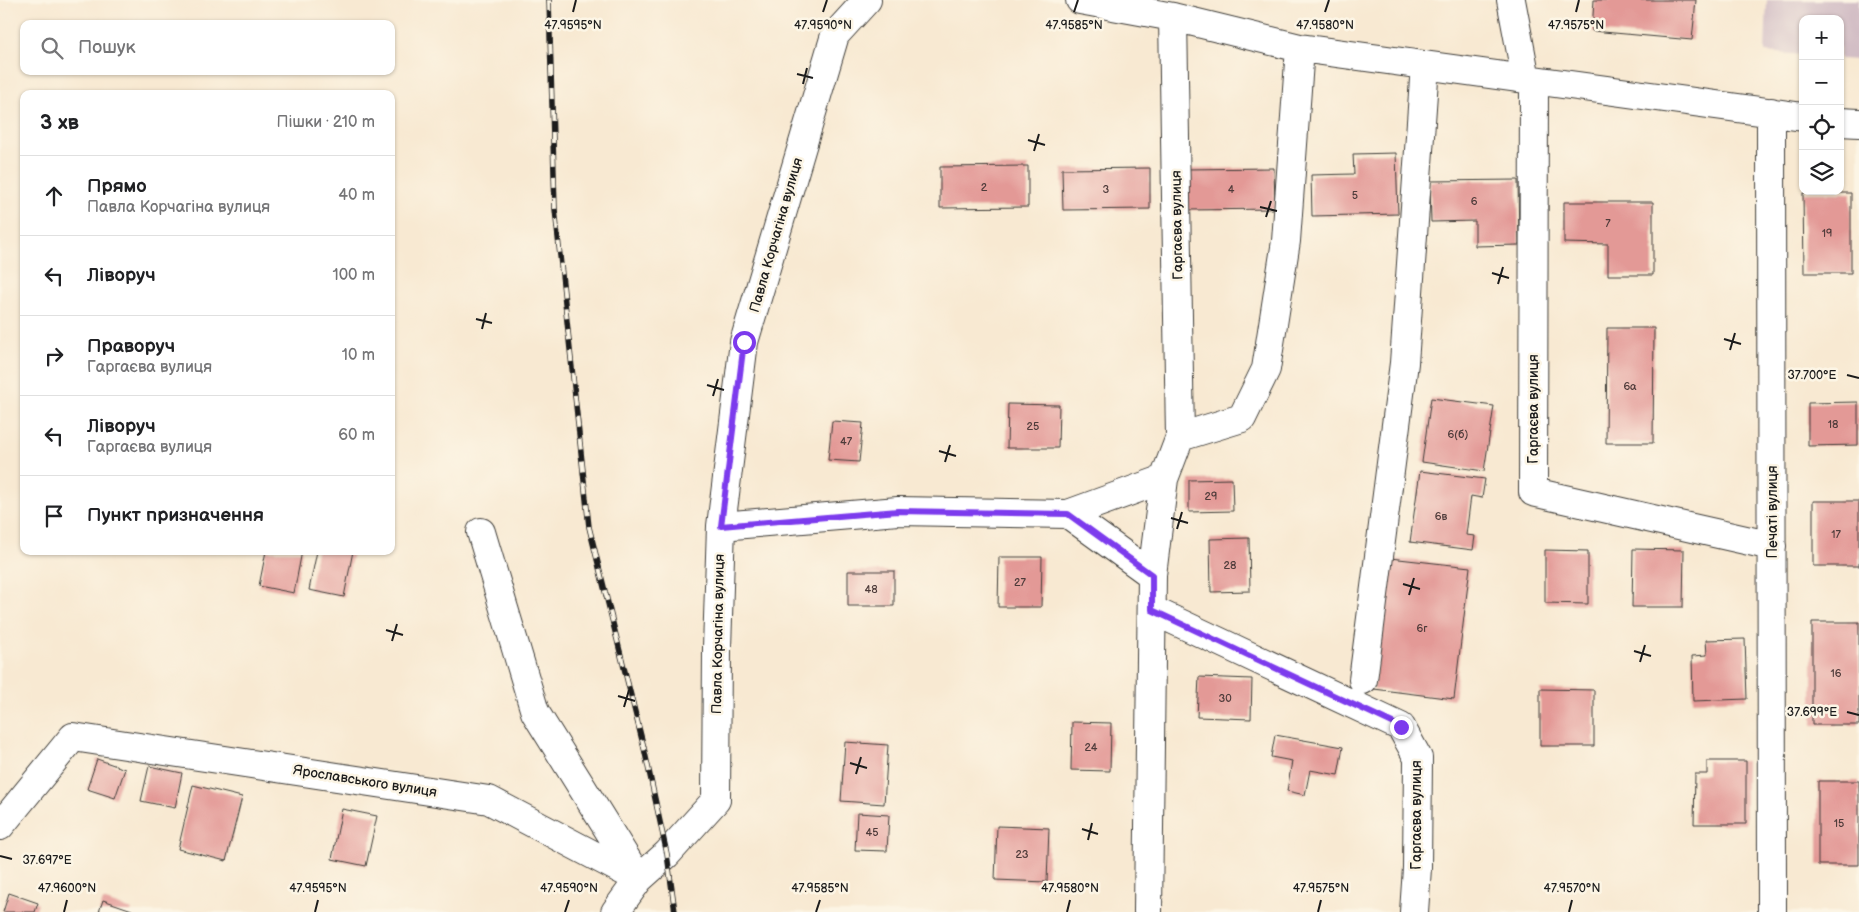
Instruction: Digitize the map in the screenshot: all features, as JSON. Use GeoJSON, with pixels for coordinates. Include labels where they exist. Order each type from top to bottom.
{"type":"FeatureCollection","features":[{"type":"Feature","properties":{"kind":"street","name":"Павла Корчагіна вулиця"},"geometry":{"type":"LineString","coordinates":[[615,912],[639,879],[667,854],[716,800],[717,648],[721,526],[744,342],[834,35],[867,0]]}},
{"type":"Feature","properties":{"kind":"street"},"geometry":{"type":"LineString","coordinates":[[1080,0],[1173,17],[1300,48],[1799,116]]}},
{"type":"Feature","properties":{"kind":"street"},"geometry":{"type":"LineString","coordinates":[[1512,0],[1530,80]]}},
{"type":"Feature","properties":{"kind":"street","name":"Гаргаєва вулиця"},"geometry":{"type":"LineString","coordinates":[[1148,912],[1152,575],[1164,479],[1180,437],[1173,17]]}},
{"type":"Feature","properties":{"kind":"street"},"geometry":{"type":"LineString","coordinates":[[1180,437],[1242,418],[1266,369],[1286,241],[1300,48]]}},
{"type":"Feature","properties":{"kind":"street"},"geometry":{"type":"LineString","coordinates":[[1363,680],[1404,363],[1425,65]]}},
{"type":"Feature","properties":{"kind":"street","name":"Гаргаєва вулиця"},"geometry":{"type":"LineString","coordinates":[[1530,80],[1532,492],[1772,546]]}},
{"type":"Feature","properties":{"kind":"street","name":"Печаті вулиця"},"geometry":{"type":"LineString","coordinates":[[1771,112],[1772,912]]}},
{"type":"Feature","properties":{"kind":"street"},"geometry":{"type":"LineString","coordinates":[[1844,122],[1859,122]]}},
{"type":"Feature","properties":{"kind":"street"},"geometry":{"type":"LineString","coordinates":[[721,526],[898,511],[1068,514],[1164,479]]}},
{"type":"Feature","properties":{"kind":"street"},"geometry":{"type":"LineString","coordinates":[[1068,514],[1152,575]]}},
{"type":"Feature","properties":{"kind":"street"},"geometry":{"type":"LineString","coordinates":[[481,532],[535,712],[639,879]]}},
{"type":"Feature","properties":{"kind":"street","name":"Гаргаєва вулиця"},"geometry":{"type":"LineString","coordinates":[[1152,610],[1401,727],[1418,758],[1417,868],[1414,912]]}},
{"type":"Feature","properties":{"kind":"street","name":"Ярославського вулиця"},"geometry":{"type":"LineString","coordinates":[[0,826],[73,737],[489,800],[639,879]]}},
{"type":"Feature","properties":{"kind":"shaded area"},"geometry":{"type":"Polygon","coordinates":[[[1767,0],[1859,0],[1859,60],[1844,59],[1844,15],[1799,15],[1799,55],[1765,52],[1767,0]]]}},
{"type":"Feature","properties":{"kind":"building"},"geometry":{"type":"Polygon","coordinates":[[[1594,0],[1696,0],[1692,40],[1592,31],[1594,0]]]}},
{"type":"Feature","properties":{"kind":"building"},"geometry":{"type":"Polygon","coordinates":[[[1396,153],[1398,214],[1312,216],[1311,175],[1354,174],[1353,154],[1396,153]]]}},
{"type":"Feature","properties":{"kind":"building"},"geometry":{"type":"Polygon","coordinates":[[[1028,166],[1028,207],[940,208],[940,167],[1028,166]]]}},
{"type":"Feature","properties":{"kind":"building"},"geometry":{"type":"Polygon","coordinates":[[[1150,168],[1150,209],[1063,210],[1062,169],[1150,168]]]}},
{"type":"Feature","properties":{"kind":"building"},"geometry":{"type":"Polygon","coordinates":[[[1274,168],[1275,209],[1187,210],[1187,169],[1274,168]]]}},
{"type":"Feature","properties":{"kind":"building"},"geometry":{"type":"Polygon","coordinates":[[[1518,180],[1519,245],[1475,246],[1475,221],[1431,222],[1430,181],[1518,180]]]}},
{"type":"Feature","properties":{"kind":"building"},"geometry":{"type":"Polygon","coordinates":[[[1844,193],[1851,193],[1851,273],[1804,273],[1803,195],[1844,195],[1844,193]]]}},
{"type":"Feature","properties":{"kind":"building"},"geometry":{"type":"Polygon","coordinates":[[[1564,202],[1653,202],[1653,275],[1608,275],[1608,244],[1564,243],[1564,202]]]}},
{"type":"Feature","properties":{"kind":"building"},"geometry":{"type":"Polygon","coordinates":[[[1607,328],[1654,328],[1653,443],[1606,443],[1607,328]]]}},
{"type":"Feature","properties":{"kind":"building"},"geometry":{"type":"Polygon","coordinates":[[[1431,398],[1494,406],[1484,471],[1422,462],[1431,398]]]}},
{"type":"Feature","properties":{"kind":"building"},"geometry":{"type":"Polygon","coordinates":[[[1858,402],[1858,445],[1808,446],[1808,403],[1858,402]]]}},
{"type":"Feature","properties":{"kind":"building"},"geometry":{"type":"Polygon","coordinates":[[[1008,404],[1059,405],[1058,448],[1007,448],[1008,404]]]}},
{"type":"Feature","properties":{"kind":"building"},"geometry":{"type":"Polygon","coordinates":[[[832,421],[863,423],[859,462],[828,460],[832,421]]]}},
{"type":"Feature","properties":{"kind":"building"},"geometry":{"type":"Polygon","coordinates":[[[1420,471],[1485,479],[1482,498],[1471,496],[1466,535],[1475,536],[1473,550],[1410,542],[1420,471]]]}},
{"type":"Feature","properties":{"kind":"building"},"geometry":{"type":"Polygon","coordinates":[[[1232,479],[1233,511],[1189,512],[1189,480],[1232,479]]]}},
{"type":"Feature","properties":{"kind":"building"},"geometry":{"type":"Polygon","coordinates":[[[1813,501],[1859,501],[1859,566],[1813,566],[1813,501]]]}},
{"type":"Feature","properties":{"kind":"building"},"geometry":{"type":"Polygon","coordinates":[[[1249,538],[1250,591],[1211,592],[1210,539],[1249,538]]]}},
{"type":"Feature","properties":{"kind":"building"},"geometry":{"type":"Polygon","coordinates":[[[1633,549],[1684,550],[1683,607],[1632,607],[1633,549]]]}},
{"type":"Feature","properties":{"kind":"building"},"geometry":{"type":"Polygon","coordinates":[[[1545,550],[1588,551],[1588,604],[1545,603],[1545,550]]]}},
{"type":"Feature","properties":{"kind":"building"},"geometry":{"type":"Polygon","coordinates":[[[265,555],[301,555],[294,593],[259,586],[265,555]]]}},
{"type":"Feature","properties":{"kind":"building"},"geometry":{"type":"Polygon","coordinates":[[[316,555],[352,555],[344,597],[309,590],[316,555]]]}},
{"type":"Feature","properties":{"kind":"building"},"geometry":{"type":"Polygon","coordinates":[[[999,557],[1042,557],[1041,607],[998,607],[999,557]]]}},
{"type":"Feature","properties":{"kind":"building"},"geometry":{"type":"Polygon","coordinates":[[[1390,558],[1470,567],[1454,699],[1374,689],[1390,558]]]}},
{"type":"Feature","properties":{"kind":"building"},"geometry":{"type":"Polygon","coordinates":[[[848,571],[894,571],[894,606],[848,606],[848,571]]]}},
{"type":"Feature","properties":{"kind":"building"},"geometry":{"type":"Polygon","coordinates":[[[1812,622],[1859,622],[1859,725],[1812,725],[1812,622]]]}},
{"type":"Feature","properties":{"kind":"building"},"geometry":{"type":"Polygon","coordinates":[[[1745,639],[1747,699],[1693,701],[1692,656],[1707,655],[1706,640],[1745,639]]]}},
{"type":"Feature","properties":{"kind":"building"},"geometry":{"type":"Polygon","coordinates":[[[1199,677],[1252,679],[1251,719],[1197,717],[1199,677]]]}},
{"type":"Feature","properties":{"kind":"building"},"geometry":{"type":"Polygon","coordinates":[[[1540,689],[1594,690],[1594,746],[1540,746],[1540,689]]]}},
{"type":"Feature","properties":{"kind":"building"},"geometry":{"type":"Polygon","coordinates":[[[1072,722],[1111,723],[1110,771],[1071,770],[1072,722]]]}},
{"type":"Feature","properties":{"kind":"building"},"geometry":{"type":"Polygon","coordinates":[[[1275,735],[1343,747],[1338,775],[1310,770],[1305,795],[1287,791],[1292,761],[1271,757],[1275,735]]]}},
{"type":"Feature","properties":{"kind":"building"},"geometry":{"type":"Polygon","coordinates":[[[845,742],[888,745],[884,804],[841,801],[845,742]]]}},
{"type":"Feature","properties":{"kind":"building"},"geometry":{"type":"Polygon","coordinates":[[[97,759],[125,769],[115,798],[87,789],[97,759]]]}},
{"type":"Feature","properties":{"kind":"building"},"geometry":{"type":"Polygon","coordinates":[[[1707,761],[1746,761],[1746,824],[1694,824],[1695,774],[1707,774],[1707,761]]]}},
{"type":"Feature","properties":{"kind":"building"},"geometry":{"type":"Polygon","coordinates":[[[149,766],[182,773],[175,808],[141,801],[149,766]]]}},
{"type":"Feature","properties":{"kind":"building"},"geometry":{"type":"Polygon","coordinates":[[[1818,781],[1859,781],[1859,865],[1818,865],[1818,781]]]}},
{"type":"Feature","properties":{"kind":"building"},"geometry":{"type":"Polygon","coordinates":[[[193,785],[242,797],[226,861],[178,849],[193,785]]]}},
{"type":"Feature","properties":{"kind":"building"},"geometry":{"type":"Polygon","coordinates":[[[342,809],[377,816],[366,866],[332,859],[342,809]]]}},
{"type":"Feature","properties":{"kind":"building"},"geometry":{"type":"Polygon","coordinates":[[[857,813],[889,815],[887,851],[855,850],[857,813]]]}},
{"type":"Feature","properties":{"kind":"building"},"geometry":{"type":"Polygon","coordinates":[[[997,826],[1049,828],[1047,882],[995,880],[997,826]]]}},
{"type":"Feature","properties":{"kind":"building"},"geometry":{"type":"Polygon","coordinates":[[[9,893],[38,903],[35,912],[3,912],[9,893]]]}},
{"type":"Feature","properties":{"kind":"building"},"geometry":{"type":"Polygon","coordinates":[[[103,900],[132,910],[131,912],[99,912],[103,900]]]}},
{"type":"Feature","properties":{"kind":"railway"},"geometry":{"type":"LineString","coordinates":[[549,0],[555,209],[589,527],[644,748],[667,854],[675,912]]}},
{"type":"Feature","properties":{"kind":"route"},"geometry":{"type":"LineString","coordinates":[[744,342],[721,526],[898,511],[1068,514],[1152,575],[1152,610],[1401,727]]}}]}
